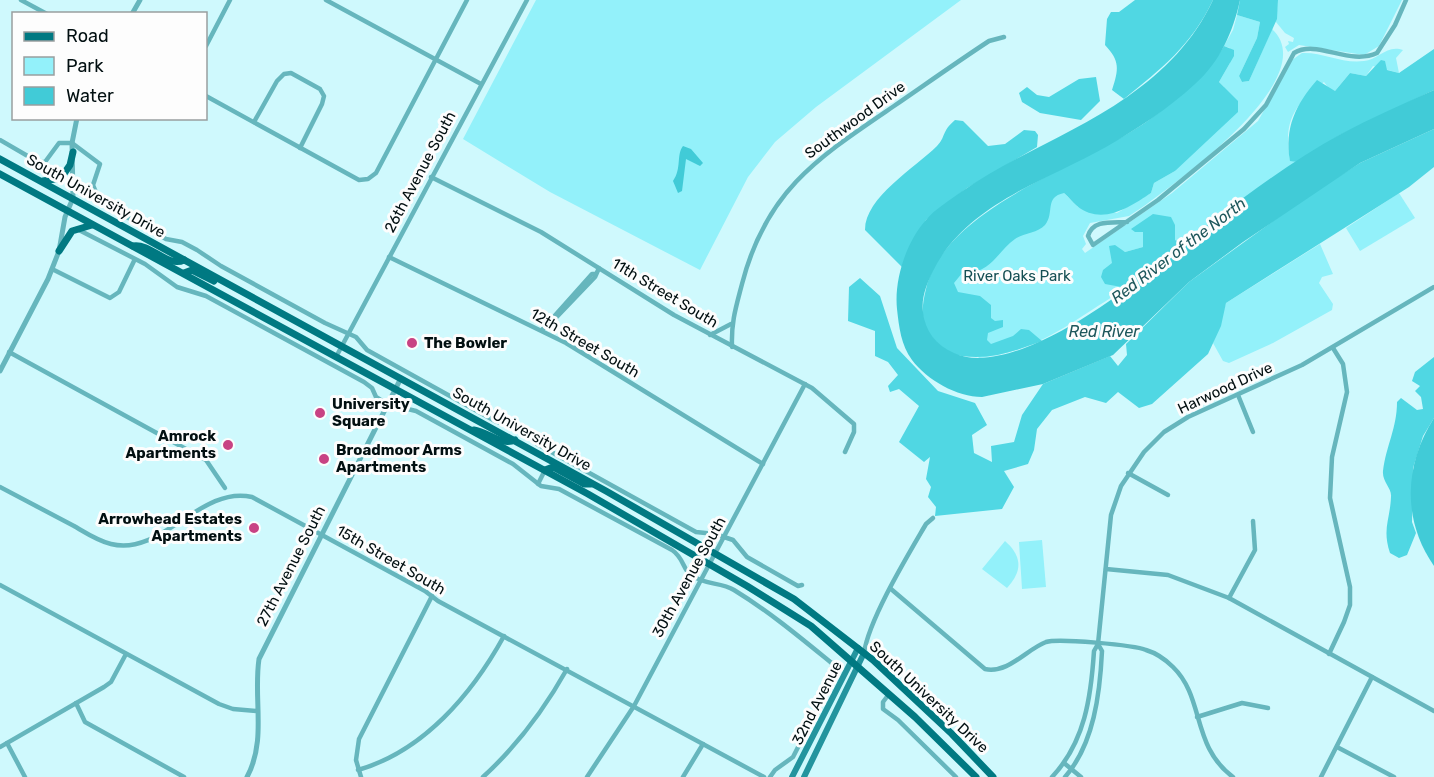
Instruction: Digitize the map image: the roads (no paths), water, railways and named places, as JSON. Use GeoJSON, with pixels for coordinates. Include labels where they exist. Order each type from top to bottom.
{"type":"FeatureCollection","features":[{"type":"Feature","properties":{"kind":"main road"},"geometry":{"type":"LineString","coordinates":[[40,181],[51,182],[61,178],[70,165],[73,152]]}},
{"type":"Feature","properties":{"kind":"main road","name":"South University Drive"},"geometry":{"type":"LineString","coordinates":[[0,159],[515,440],[794,599],[861,650],[921,704],[993,777]]}},
{"type":"Feature","properties":{"kind":"main road","name":"South University Drive"},"geometry":{"type":"LineString","coordinates":[[0,174],[545,470],[711,563],[811,626],[889,694],[976,777]]}},
{"type":"Feature","properties":{"kind":"main road"},"geometry":{"type":"LineString","coordinates":[[59,251],[77,229],[93,225]]}},
{"type":"Feature","properties":{"kind":"main road"},"geometry":{"type":"LineString","coordinates":[[133,246],[142,245],[172,261],[184,260]]}},
{"type":"Feature","properties":{"kind":"main road"},"geometry":{"type":"LineString","coordinates":[[184,273],[192,270],[218,283],[228,284]]}},
{"type":"Feature","properties":{"kind":"main road"},"geometry":{"type":"LineString","coordinates":[[471,430],[485,431],[504,442],[515,440]]}},
{"type":"Feature","properties":{"kind":"main road"},"geometry":{"type":"LineString","coordinates":[[545,470],[553,467],[584,484],[594,484]]}},
{"type":"Feature","properties":{"kind":"main road","name":"32nd Avenue"},"geometry":{"type":"LineString","coordinates":[[792,777],[861,650]]}},
{"type":"Feature","properties":{"kind":"main road","name":"32nd Avenue"},"geometry":{"type":"LineString","coordinates":[[804,777],[854,664]]}},
{"type":"Feature","properties":{"kind":"street"},"geometry":{"type":"LineString","coordinates":[[21,0],[43,12]]}},
{"type":"Feature","properties":{"kind":"street"},"geometry":{"type":"LineString","coordinates":[[207,44],[230,0]]}},
{"type":"Feature","properties":{"kind":"street"},"geometry":{"type":"LineString","coordinates":[[326,0],[481,84]]}},
{"type":"Feature","properties":{"kind":"street"},"geometry":{"type":"LineString","coordinates":[[207,97],[359,180],[373,177],[467,0]]}},
{"type":"Feature","properties":{"kind":"street","name":"26th Avenue South"},"geometry":{"type":"LineString","coordinates":[[336,357],[528,0]]}},
{"type":"Feature","properties":{"kind":"street"},"geometry":{"type":"LineString","coordinates":[[1127,222],[1100,223],[1092,226],[1088,236],[1093,245],[1127,222],[1184,179],[1258,115],[1294,53],[1310,49],[1352,58],[1369,57],[1377,53],[1395,25],[1406,0]]}},
{"type":"Feature","properties":{"kind":"street","name":"Southwood Drive"},"geometry":{"type":"LineString","coordinates":[[732,346],[731,324],[759,235],[795,181],[844,139],[988,41],[1004,37]]}},
{"type":"Feature","properties":{"kind":"street"},"geometry":{"type":"LineString","coordinates":[[254,123],[277,81],[284,74],[291,73],[320,89],[324,96],[300,148]]}},
{"type":"Feature","properties":{"kind":"street"},"geometry":{"type":"LineString","coordinates":[[0,371],[59,251],[67,210],[73,198],[72,143],[77,120]]}},
{"type":"Feature","properties":{"kind":"street"},"geometry":{"type":"LineString","coordinates":[[0,140],[38,162],[45,162],[59,143],[72,143],[100,164],[93,185],[100,202],[166,239],[192,247],[220,266],[356,337],[367,350],[495,421],[520,428],[529,433],[537,444],[696,532],[733,540],[747,557],[798,586],[802,585]]}},
{"type":"Feature","properties":{"kind":"street","name":"11th Street South"},"geometry":{"type":"LineString","coordinates":[[431,177],[541,232],[710,335],[819,392],[854,424],[854,432],[845,452]]}},
{"type":"Feature","properties":{"kind":"street"},"geometry":{"type":"LineString","coordinates":[[77,229],[130,256],[134,261],[146,264],[177,286],[206,296],[364,382],[372,388],[376,397],[387,404],[416,411],[513,464],[538,484],[559,489],[672,550],[681,556],[688,574],[734,589],[781,622],[836,668],[835,676],[793,758],[775,770],[770,777]]}},
{"type":"Feature","properties":{"kind":"street"},"geometry":{"type":"LineString","coordinates":[[184,260],[192,247]]}},
{"type":"Feature","properties":{"kind":"street","name":"12th Street South"},"geometry":{"type":"LineString","coordinates":[[389,257],[542,330],[763,464]]}},
{"type":"Feature","properties":{"kind":"street"},"geometry":{"type":"LineString","coordinates":[[52,269],[110,298],[117,295],[134,261]]}},
{"type":"Feature","properties":{"kind":"street"},"geometry":{"type":"LineString","coordinates":[[542,330],[595,277],[599,268]]}},
{"type":"Feature","properties":{"kind":"street","name":"Harwood Drive"},"geometry":{"type":"LineString","coordinates":[[1052,777],[1064,763],[1086,714],[1094,651],[1098,644],[1110,515],[1114,501],[1128,473],[1144,452],[1164,432],[1188,417],[1333,348],[1434,287]]}},
{"type":"Feature","properties":{"kind":"street"},"geometry":{"type":"LineString","coordinates":[[710,335],[731,324]]}},
{"type":"Feature","properties":{"kind":"street"},"geometry":{"type":"LineString","coordinates":[[1329,654],[1350,605],[1350,587],[1330,498],[1332,457],[1347,392],[1343,364],[1333,348]]}},
{"type":"Feature","properties":{"kind":"street"},"geometry":{"type":"LineString","coordinates":[[9,352],[206,460],[225,488]]}},
{"type":"Feature","properties":{"kind":"street","name":"27th Avenue South"},"geometry":{"type":"LineString","coordinates":[[247,777],[259,741],[257,711],[259,658],[401,378]]}},
{"type":"Feature","properties":{"kind":"street","name":"30th Avenue South"},"geometry":{"type":"LineString","coordinates":[[587,777],[634,706],[805,384]]}},
{"type":"Feature","properties":{"kind":"street"},"geometry":{"type":"LineString","coordinates":[[1238,395],[1253,432]]}},
{"type":"Feature","properties":{"kind":"street"},"geometry":{"type":"LineString","coordinates":[[515,440],[520,428]]}},
{"type":"Feature","properties":{"kind":"street"},"geometry":{"type":"LineString","coordinates":[[538,484],[545,470]]}},
{"type":"Feature","properties":{"kind":"street"},"geometry":{"type":"LineString","coordinates":[[1128,473],[1168,495]]}},
{"type":"Feature","properties":{"kind":"street","name":"15th Street South"},"geometry":{"type":"LineString","coordinates":[[0,487],[113,545],[143,542],[207,504],[238,494],[252,497],[764,777]]}},
{"type":"Feature","properties":{"kind":"street","name":"32nd Avenue"},"geometry":{"type":"LineString","coordinates":[[861,650],[926,524],[933,518]]}},
{"type":"Feature","properties":{"kind":"street"},"geometry":{"type":"LineString","coordinates":[[1229,598],[1255,550],[1253,521]]}},
{"type":"Feature","properties":{"kind":"street"},"geometry":{"type":"LineString","coordinates":[[1106,569],[1168,575],[1229,598],[1434,711]]}},
{"type":"Feature","properties":{"kind":"street"},"geometry":{"type":"LineString","coordinates":[[0,585],[219,705],[257,711]]}},
{"type":"Feature","properties":{"kind":"street"},"geometry":{"type":"LineString","coordinates":[[891,589],[975,663],[987,670],[1002,668],[1049,641],[1145,649],[1160,656],[1182,677],[1210,754],[1233,777]]}},
{"type":"Feature","properties":{"kind":"street"},"geometry":{"type":"LineString","coordinates":[[361,777],[356,760],[359,739],[432,596]]}},
{"type":"Feature","properties":{"kind":"street"},"geometry":{"type":"LineString","coordinates":[[358,770],[376,765],[407,747],[443,718],[488,664],[504,636]]}},
{"type":"Feature","properties":{"kind":"street","name":"Harwood Drive"},"geometry":{"type":"LineString","coordinates":[[1067,776],[1094,717],[1101,678],[1102,651],[1098,644]]}},
{"type":"Feature","properties":{"kind":"street"},"geometry":{"type":"LineString","coordinates":[[0,747],[111,682],[126,654]]}},
{"type":"Feature","properties":{"kind":"street"},"geometry":{"type":"LineString","coordinates":[[483,777],[526,732],[567,669]]}},
{"type":"Feature","properties":{"kind":"street"},"geometry":{"type":"LineString","coordinates":[[1321,777],[1372,677]]}},
{"type":"Feature","properties":{"kind":"street"},"geometry":{"type":"LineString","coordinates":[[889,694],[883,702],[883,709],[898,720],[956,777]]}},
{"type":"Feature","properties":{"kind":"street"},"geometry":{"type":"LineString","coordinates":[[76,703],[85,722],[184,777]]}},
{"type":"Feature","properties":{"kind":"street"},"geometry":{"type":"LineString","coordinates":[[1197,717],[1242,704],[1268,708]]}},
{"type":"Feature","properties":{"kind":"street"},"geometry":{"type":"LineString","coordinates":[[1086,714],[1094,717]]}},
{"type":"Feature","properties":{"kind":"street"},"geometry":{"type":"LineString","coordinates":[[7,743],[25,777]]}},
{"type":"Feature","properties":{"kind":"street"},"geometry":{"type":"LineString","coordinates":[[682,777],[703,744]]}},
{"type":"Feature","properties":{"kind":"street"},"geometry":{"type":"LineString","coordinates":[[1337,747],[1394,777]]}},
{"type":"Feature","properties":{"kind":"street"},"geometry":{"type":"LineString","coordinates":[[1064,763],[1081,777]]}},
{"type":"Feature","properties":{"kind":"street"},"geometry":{"type":"LineString","coordinates":[[1059,769],[1067,776]]}},
{"type":"Feature","properties":{"kind":"water","name":"Red River"},"geometry":{"type":"Polygon","coordinates":[[[1213,0],[1240,0],[1234,24],[1224,46],[1212,66],[1195,84],[1141,126],[1118,140],[986,211],[947,248],[933,271],[923,301],[926,325],[942,346],[962,356],[979,358],[1014,352],[1049,338],[1123,291],[1230,208],[1308,153],[1352,128],[1434,90],[1434,129],[1360,163],[1243,242],[1189,282],[1113,355],[1043,384],[982,397],[953,391],[926,374],[912,360],[905,348],[897,309],[897,286],[903,262],[919,229],[938,208],[981,179],[1107,110],[1141,87],[1187,42],[1213,0]]]}},
{"type":"Feature","properties":{"kind":"water"},"geometry":{"type":"Polygon","coordinates":[[[683,146],[691,149],[703,163],[700,166],[686,159],[682,191],[678,193],[673,181],[683,146]]]}},
{"type":"Feature","properties":{"kind":"water"},"geometry":{"type":"Polygon","coordinates":[[[1434,418],[1434,566],[1416,530],[1411,492],[1412,473],[1417,454],[1434,418]]]}},
{"type":"Feature","properties":{"kind":"place","name":"The Bowler"},"geometry":{"type":"Point","coordinates":[412,343]}},
{"type":"Feature","properties":{"kind":"place","name":"University Square"},"geometry":{"type":"Point","coordinates":[320,413]}},
{"type":"Feature","properties":{"kind":"place","name":"Amrock Apartments"},"geometry":{"type":"Point","coordinates":[228,445]}},
{"type":"Feature","properties":{"kind":"place","name":"Broadmoor Arms Apartments"},"geometry":{"type":"Point","coordinates":[324,459]}},
{"type":"Feature","properties":{"kind":"place","name":"Arrowhead Estates Apartments"},"geometry":{"type":"Point","coordinates":[254,528]}},
{"type":"Feature","properties":{"kind":"water label","name":"Red River of the North"},"geometry":{"type":"Point","coordinates":[1178,250]}},
{"type":"Feature","properties":{"kind":"park label","name":"River Oaks Park"},"geometry":{"type":"Point","coordinates":[1017,276]}}]}
